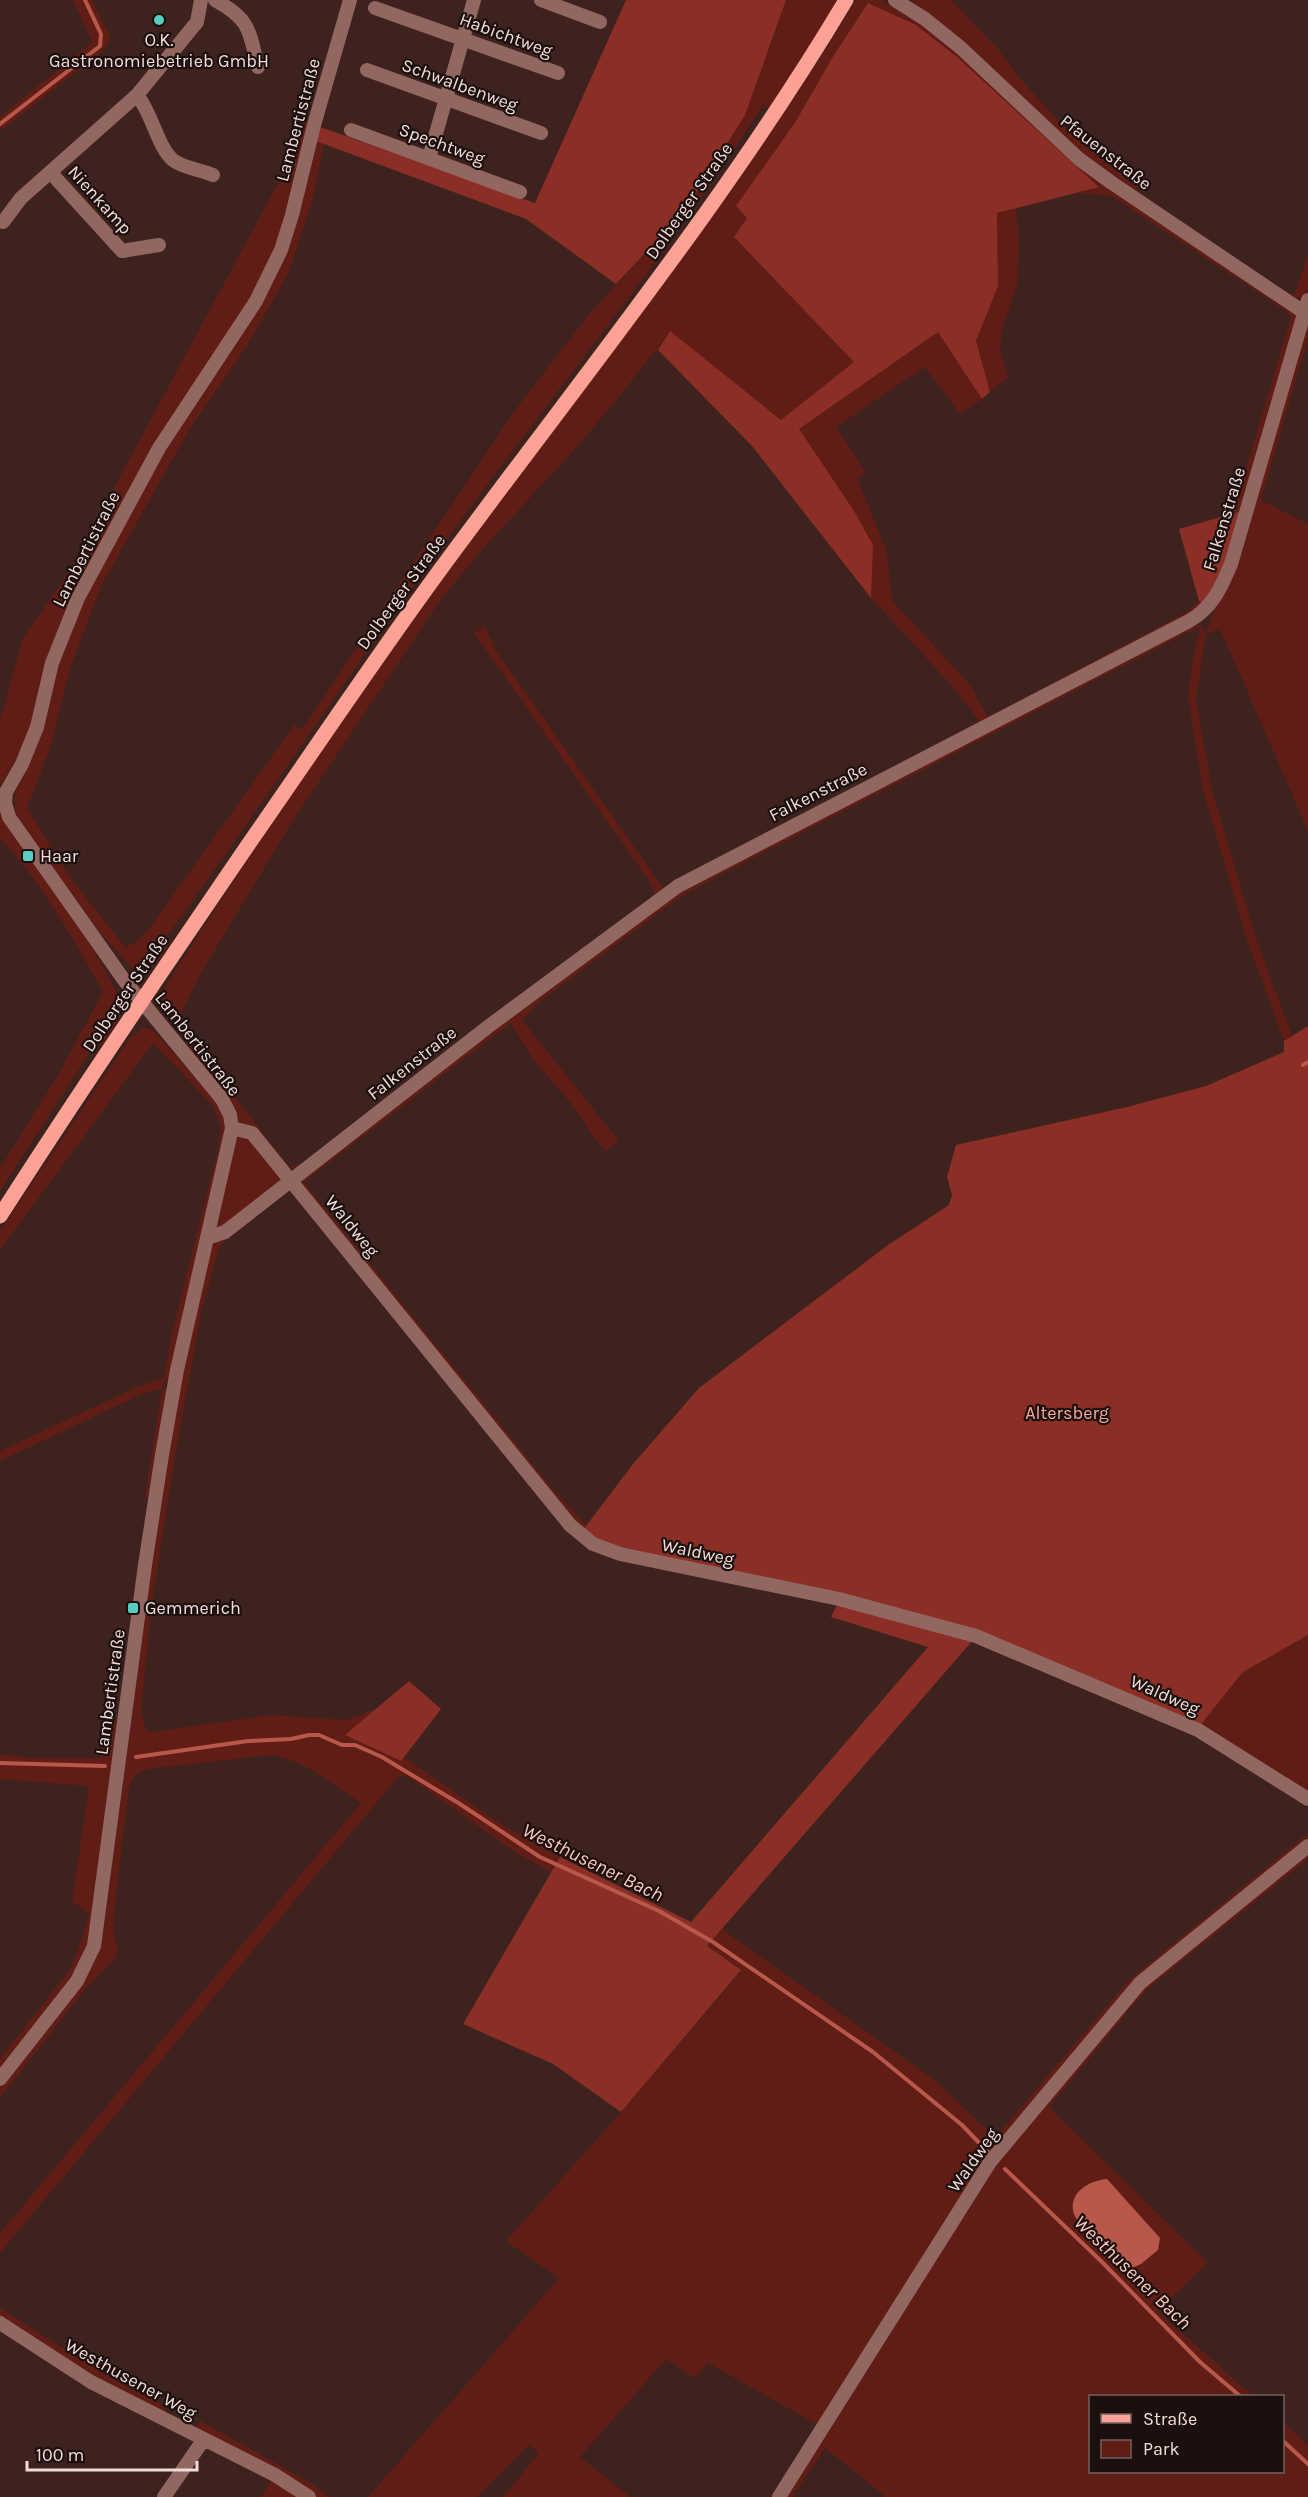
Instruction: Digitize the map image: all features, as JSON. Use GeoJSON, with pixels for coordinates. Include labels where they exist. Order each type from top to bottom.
{"type":"FeatureCollection","features":[{"type":"Feature","properties":{"kind":"main road","name":"Dolberger Straße"},"geometry":{"type":"LineString","coordinates":[[0,1216],[142,1002],[403,620],[700,221],[783,101],[846,0]]}},
{"type":"Feature","properties":{"kind":"street","name":"Nienkamp"},"geometry":{"type":"LineString","coordinates":[[3,222],[21,198],[137,95],[197,22],[201,0]]}},
{"type":"Feature","properties":{"kind":"street"},"geometry":{"type":"LineString","coordinates":[[214,0],[239,15],[248,26],[258,67]]}},
{"type":"Feature","properties":{"kind":"street","name":"Lambertistraße"},"geometry":{"type":"LineString","coordinates":[[0,2079],[77,1981],[94,1946],[161,1466],[177,1370],[232,1128],[230,1115],[222,1100],[142,1002],[9,817],[2,802],[22,764],[36,727],[52,663],[78,598],[159,448],[256,301],[281,250],[350,0]]}},
{"type":"Feature","properties":{"kind":"street"},"geometry":{"type":"LineString","coordinates":[[429,158],[474,0]]}},
{"type":"Feature","properties":{"kind":"street"},"geometry":{"type":"LineString","coordinates":[[541,0],[600,22]]}},
{"type":"Feature","properties":{"kind":"street","name":"Pfauenstraße"},"geometry":{"type":"LineString","coordinates":[[897,1],[961,48],[1080,159],[1112,183],[1307,309]]}},
{"type":"Feature","properties":{"kind":"street","name":"Habichtweg"},"geometry":{"type":"LineString","coordinates":[[375,8],[558,73]]}},
{"type":"Feature","properties":{"kind":"street","name":"Schwalbenweg"},"geometry":{"type":"LineString","coordinates":[[367,70],[541,133]]}},
{"type":"Feature","properties":{"kind":"street"},"geometry":{"type":"LineString","coordinates":[[137,95],[147,107],[165,153],[176,162],[213,175]]}},
{"type":"Feature","properties":{"kind":"street","name":"Spechtweg"},"geometry":{"type":"LineString","coordinates":[[351,130],[520,192]]}},
{"type":"Feature","properties":{"kind":"street","name":"Nienkamp"},"geometry":{"type":"LineString","coordinates":[[51,173],[122,251],[159,245]]}},
{"type":"Feature","properties":{"kind":"street","name":"Falkenstraße"},"geometry":{"type":"LineString","coordinates":[[207,1238],[225,1232],[489,1026],[678,886],[1189,621],[1207,609],[1232,564],[1307,309]]}},
{"type":"Feature","properties":{"kind":"street","name":"Waldweg"},"geometry":{"type":"LineString","coordinates":[[232,1128],[252,1133],[570,1525],[593,1544],[620,1554],[839,1599],[976,1636],[1198,1730],[1308,1799]]}},
{"type":"Feature","properties":{"kind":"street","name":"Waldweg"},"geometry":{"type":"LineString","coordinates":[[779,2497],[990,2162],[1140,1983],[1308,1846]]}},
{"type":"Feature","properties":{"kind":"street","name":"Westhusener Weg"},"geometry":{"type":"LineString","coordinates":[[0,2323],[91,2382],[275,2475],[309,2497]]}},
{"type":"Feature","properties":{"kind":"street"},"geometry":{"type":"LineString","coordinates":[[164,2497],[204,2439]]}},
{"type":"Feature","properties":{"kind":"green space"},"geometry":{"type":"Polygon","coordinates":[[[73,0],[92,0],[109,34],[109,43],[99,54],[0,131],[0,117],[92,42],[73,0]]]}},
{"type":"Feature","properties":{"kind":"green space"},"geometry":{"type":"Polygon","coordinates":[[[626,0],[786,0],[745,115],[684,212],[616,284],[526,219],[316,141],[320,127],[535,203],[626,0]]]}},
{"type":"Feature","properties":{"kind":"green space"},"geometry":{"type":"Polygon","coordinates":[[[786,0],[838,0],[770,109],[763,105],[656,261],[466,513],[390,619],[165,939],[170,943],[148,974],[143,976],[137,974],[100,933],[25,829],[15,812],[15,793],[28,766],[57,664],[84,600],[164,451],[262,304],[316,141],[324,144],[313,198],[289,272],[247,346],[189,430],[101,586],[70,669],[51,746],[27,808],[72,880],[125,947],[136,942],[149,929],[294,725],[302,730],[512,414],[590,313],[684,212],[772,42],[786,0]]]}},
{"type":"Feature","properties":{"kind":"green space"},"geometry":{"type":"Polygon","coordinates":[[[856,0],[881,0],[943,38],[1068,155],[1068,159],[957,57],[916,25],[868,3],[832,58],[796,121],[736,206],[747,218],[734,237],[855,362],[782,420],[669,331],[658,350],[575,449],[488,543],[443,596],[294,819],[202,971],[179,1017],[230,1091],[289,1167],[239,1122],[226,1096],[192,1051],[165,1008],[162,997],[164,989],[256,848],[399,640],[746,167],[821,57],[856,0]]]}},
{"type":"Feature","properties":{"kind":"green space"},"geometry":{"type":"Polygon","coordinates":[[[911,0],[951,0],[999,50],[1018,76],[1059,122],[1136,187],[1143,200],[1100,169],[965,44],[911,0]]]}},
{"type":"Feature","properties":{"kind":"green space"},"geometry":{"type":"Polygon","coordinates":[[[868,3],[916,25],[957,57],[1099,187],[997,213],[998,286],[976,341],[990,392],[982,399],[938,332],[799,429],[854,511],[873,545],[871,598],[752,446],[658,350],[670,331],[781,420],[854,362],[734,237],[747,218],[736,206],[796,121],[832,58],[868,3]]]}},
{"type":"Feature","properties":{"kind":"green space"},"geometry":{"type":"Polygon","coordinates":[[[298,120],[308,123],[296,179],[275,249],[251,297],[98,551],[32,723],[16,759],[0,786],[0,720],[23,638],[67,575],[277,185],[288,174],[298,120]]]}},
{"type":"Feature","properties":{"kind":"green space"},"geometry":{"type":"Polygon","coordinates":[[[1080,170],[1085,170],[1294,311],[1297,317],[1242,511],[1233,513],[1291,317],[1273,302],[1111,196],[1077,193],[1098,187],[1080,170]]]}},
{"type":"Feature","properties":{"kind":"green space"},"geometry":{"type":"Polygon","coordinates":[[[1016,208],[1019,233],[1018,281],[1003,326],[1000,349],[1008,377],[990,392],[976,341],[998,286],[997,213],[1016,208]]]}},
{"type":"Feature","properties":{"kind":"green space"},"geometry":{"type":"Polygon","coordinates":[[[1308,255],[1308,288],[1304,296],[1295,299],[1268,281],[1294,296],[1308,255]]]}},
{"type":"Feature","properties":{"kind":"green space"},"geometry":{"type":"Polygon","coordinates":[[[1308,325],[1308,338],[1261,500],[1308,524],[1308,831],[1220,629],[1206,635],[1196,698],[1212,790],[1256,938],[1292,1036],[1284,1041],[1246,937],[1203,790],[1188,697],[1200,626],[709,881],[676,900],[539,1002],[522,1020],[619,1141],[606,1151],[591,1134],[578,1112],[533,1059],[511,1023],[306,1180],[305,1184],[552,1488],[586,1525],[583,1530],[571,1520],[303,1188],[303,1176],[682,889],[1194,623],[1201,626],[1206,634],[1308,325]]]}},
{"type":"Feature","properties":{"kind":"green space"},"geometry":{"type":"Polygon","coordinates":[[[939,331],[982,399],[960,414],[925,367],[836,427],[866,473],[857,478],[887,552],[892,600],[970,685],[988,717],[1187,612],[1199,601],[1204,605],[1191,616],[981,724],[954,688],[871,598],[873,545],[854,511],[798,430],[939,331]]]}},
{"type":"Feature","properties":{"kind":"green space"},"geometry":{"type":"Polygon","coordinates":[[[1242,511],[1227,563],[1204,605],[1199,601],[1179,529],[1242,511]]]}},
{"type":"Feature","properties":{"kind":"green space"},"geometry":{"type":"Polygon","coordinates":[[[485,626],[496,651],[664,889],[769,831],[770,833],[655,895],[649,881],[474,633],[485,626]]]}},
{"type":"Feature","properties":{"kind":"green space"},"geometry":{"type":"Polygon","coordinates":[[[0,813],[76,920],[120,997],[121,1014],[102,1046],[96,1043],[0,1191],[0,1168],[58,1075],[103,992],[43,892],[0,838],[0,813]]]}},
{"type":"Feature","properties":{"kind":"green space"},"geometry":{"type":"Polygon","coordinates":[[[655,895],[655,898],[302,1166],[294,1169],[289,1167],[303,1163],[655,895]]]}},
{"type":"Feature","properties":{"kind":"green space","name":"Altersberg"},"geometry":{"type":"Polygon","coordinates":[[[1308,1026],[1308,1635],[1243,1672],[1198,1728],[974,1639],[707,1946],[741,1970],[621,2112],[553,2064],[463,2024],[560,1857],[691,1922],[928,1647],[831,1617],[838,1603],[620,1551],[597,1542],[583,1530],[633,1464],[699,1388],[888,1245],[949,1205],[952,1195],[947,1177],[956,1145],[1127,1107],[1206,1086],[1284,1052],[1284,1041],[1308,1026]]]}},
{"type":"Feature","properties":{"kind":"green space"},"geometry":{"type":"Polygon","coordinates":[[[142,1028],[152,1029],[217,1102],[224,1120],[225,1139],[168,1381],[163,1382],[162,1389],[142,1394],[0,1461],[0,1451],[139,1386],[164,1378],[171,1336],[219,1146],[221,1126],[213,1106],[153,1043],[0,1250],[0,1231],[129,1040],[142,1028]]]}},
{"type":"Feature","properties":{"kind":"green space"},"geometry":{"type":"Polygon","coordinates":[[[249,1135],[284,1180],[224,1229],[216,1228],[236,1141],[239,1136],[249,1135]]]}},
{"type":"Feature","properties":{"kind":"green space"},"geometry":{"type":"Polygon","coordinates":[[[230,1234],[219,1248],[201,1313],[175,1456],[151,1609],[141,1710],[146,1730],[151,1732],[272,1715],[346,1720],[376,1709],[345,1735],[401,1761],[404,1757],[499,1823],[560,1857],[551,1872],[515,1852],[406,1775],[398,1777],[0,2253],[0,2233],[361,1803],[308,1768],[272,1755],[148,1769],[135,1775],[129,1787],[114,1913],[114,1934],[118,1951],[115,1959],[86,1988],[0,2098],[0,2087],[74,1994],[96,1954],[103,1933],[163,1482],[183,1370],[211,1244],[230,1234]]]}},
{"type":"Feature","properties":{"kind":"green space"},"geometry":{"type":"Polygon","coordinates":[[[162,1389],[167,1389],[151,1497],[145,1497],[162,1389]]]}},
{"type":"Feature","properties":{"kind":"green space"},"geometry":{"type":"Polygon","coordinates":[[[1308,1635],[1308,1794],[1198,1728],[1243,1672],[1308,1635]]]}},
{"type":"Feature","properties":{"kind":"green space"},"geometry":{"type":"Polygon","coordinates":[[[409,1681],[441,1709],[401,1761],[345,1735],[409,1681]]]}},
{"type":"Feature","properties":{"kind":"green space"},"geometry":{"type":"Polygon","coordinates":[[[106,1721],[120,1722],[91,1933],[84,1952],[64,1988],[0,2070],[0,2059],[68,1972],[78,1951],[89,1914],[72,1901],[89,1786],[0,1779],[0,1754],[31,1758],[100,1758],[106,1721]]]}},
{"type":"Feature","properties":{"kind":"green space"},"geometry":{"type":"Polygon","coordinates":[[[1308,1833],[1308,1842],[1138,1981],[1000,2144],[818,2425],[708,2363],[694,2378],[666,2359],[580,2457],[630,2497],[503,2497],[539,2453],[529,2445],[477,2497],[368,2497],[559,2278],[506,2241],[621,2112],[741,1971],[707,1946],[722,1929],[936,2081],[995,2138],[1129,1980],[1308,1833]]]}},
{"type":"Feature","properties":{"kind":"green space"},"geometry":{"type":"Polygon","coordinates":[[[1308,1849],[1308,1859],[1146,1990],[1049,2107],[1208,2263],[1157,2311],[1252,2395],[1089,2395],[1089,2473],[1284,2473],[1284,2423],[1308,2445],[1308,2497],[886,2497],[825,2448],[792,2497],[783,2497],[991,2166],[1141,1986],[1308,1849]]]}},
{"type":"Feature","properties":{"kind":"green space"},"geometry":{"type":"Polygon","coordinates":[[[0,2308],[88,2364],[137,2392],[147,2393],[167,2410],[165,2413],[94,2378],[0,2318],[0,2308]]]}},
{"type":"Feature","properties":{"kind":"green space"},"geometry":{"type":"Polygon","coordinates":[[[201,2421],[314,2485],[328,2497],[316,2497],[195,2428],[201,2421]]]}},
{"type":"Feature","properties":{"kind":"green space"},"geometry":{"type":"Polygon","coordinates":[[[272,2479],[302,2497],[261,2497],[272,2479]]]}},
{"type":"Feature","properties":{"kind":"shaded area"},"geometry":{"type":"Polygon","coordinates":[[[1107,2179],[1160,2238],[1158,2250],[1141,2264],[1130,2269],[1121,2263],[1106,2241],[1086,2229],[1078,2221],[1074,2212],[1073,2204],[1080,2190],[1096,2181],[1107,2179]]]}},
{"type":"Feature","properties":{"kind":"waterway"},"geometry":{"type":"LineString","coordinates":[[0,124],[100,46],[101,34],[85,0]]}},
{"type":"Feature","properties":{"kind":"waterway"},"geometry":{"type":"LineString","coordinates":[[1303,1065],[1308,1062]]}},
{"type":"Feature","properties":{"kind":"waterway","name":"Westhusener Bach"},"geometry":{"type":"LineString","coordinates":[[136,1757],[309,1735],[319,1735],[342,1745],[355,1745],[382,1757],[460,1804],[540,1857],[659,1911],[713,1942],[873,2052],[962,2125],[988,2152]]}},
{"type":"Feature","properties":{"kind":"waterway","name":"Westhusener Bach"},"geometry":{"type":"LineString","coordinates":[[0,1763],[105,1766]]}},
{"type":"Feature","properties":{"kind":"waterway","name":"Westhusener Bach"},"geometry":{"type":"LineString","coordinates":[[1005,2169],[1102,2262],[1200,2362],[1239,2395]]}},
{"type":"Feature","properties":{"kind":"waterway","name":"Westhusener Bach"},"geometry":{"type":"LineString","coordinates":[[1284,2442],[1308,2464]]}},
{"type":"Feature","properties":{"kind":"place","name":"O.K. Gastronomiebetrieb GmbH"},"geometry":{"type":"Point","coordinates":[159,20]}},
{"type":"Feature","properties":{"kind":"place","name":"Haar"},"geometry":{"type":"Point","coordinates":[28,856]}},
{"type":"Feature","properties":{"kind":"place","name":"Gemmerich"},"geometry":{"type":"Point","coordinates":[133,1608]}}]}
